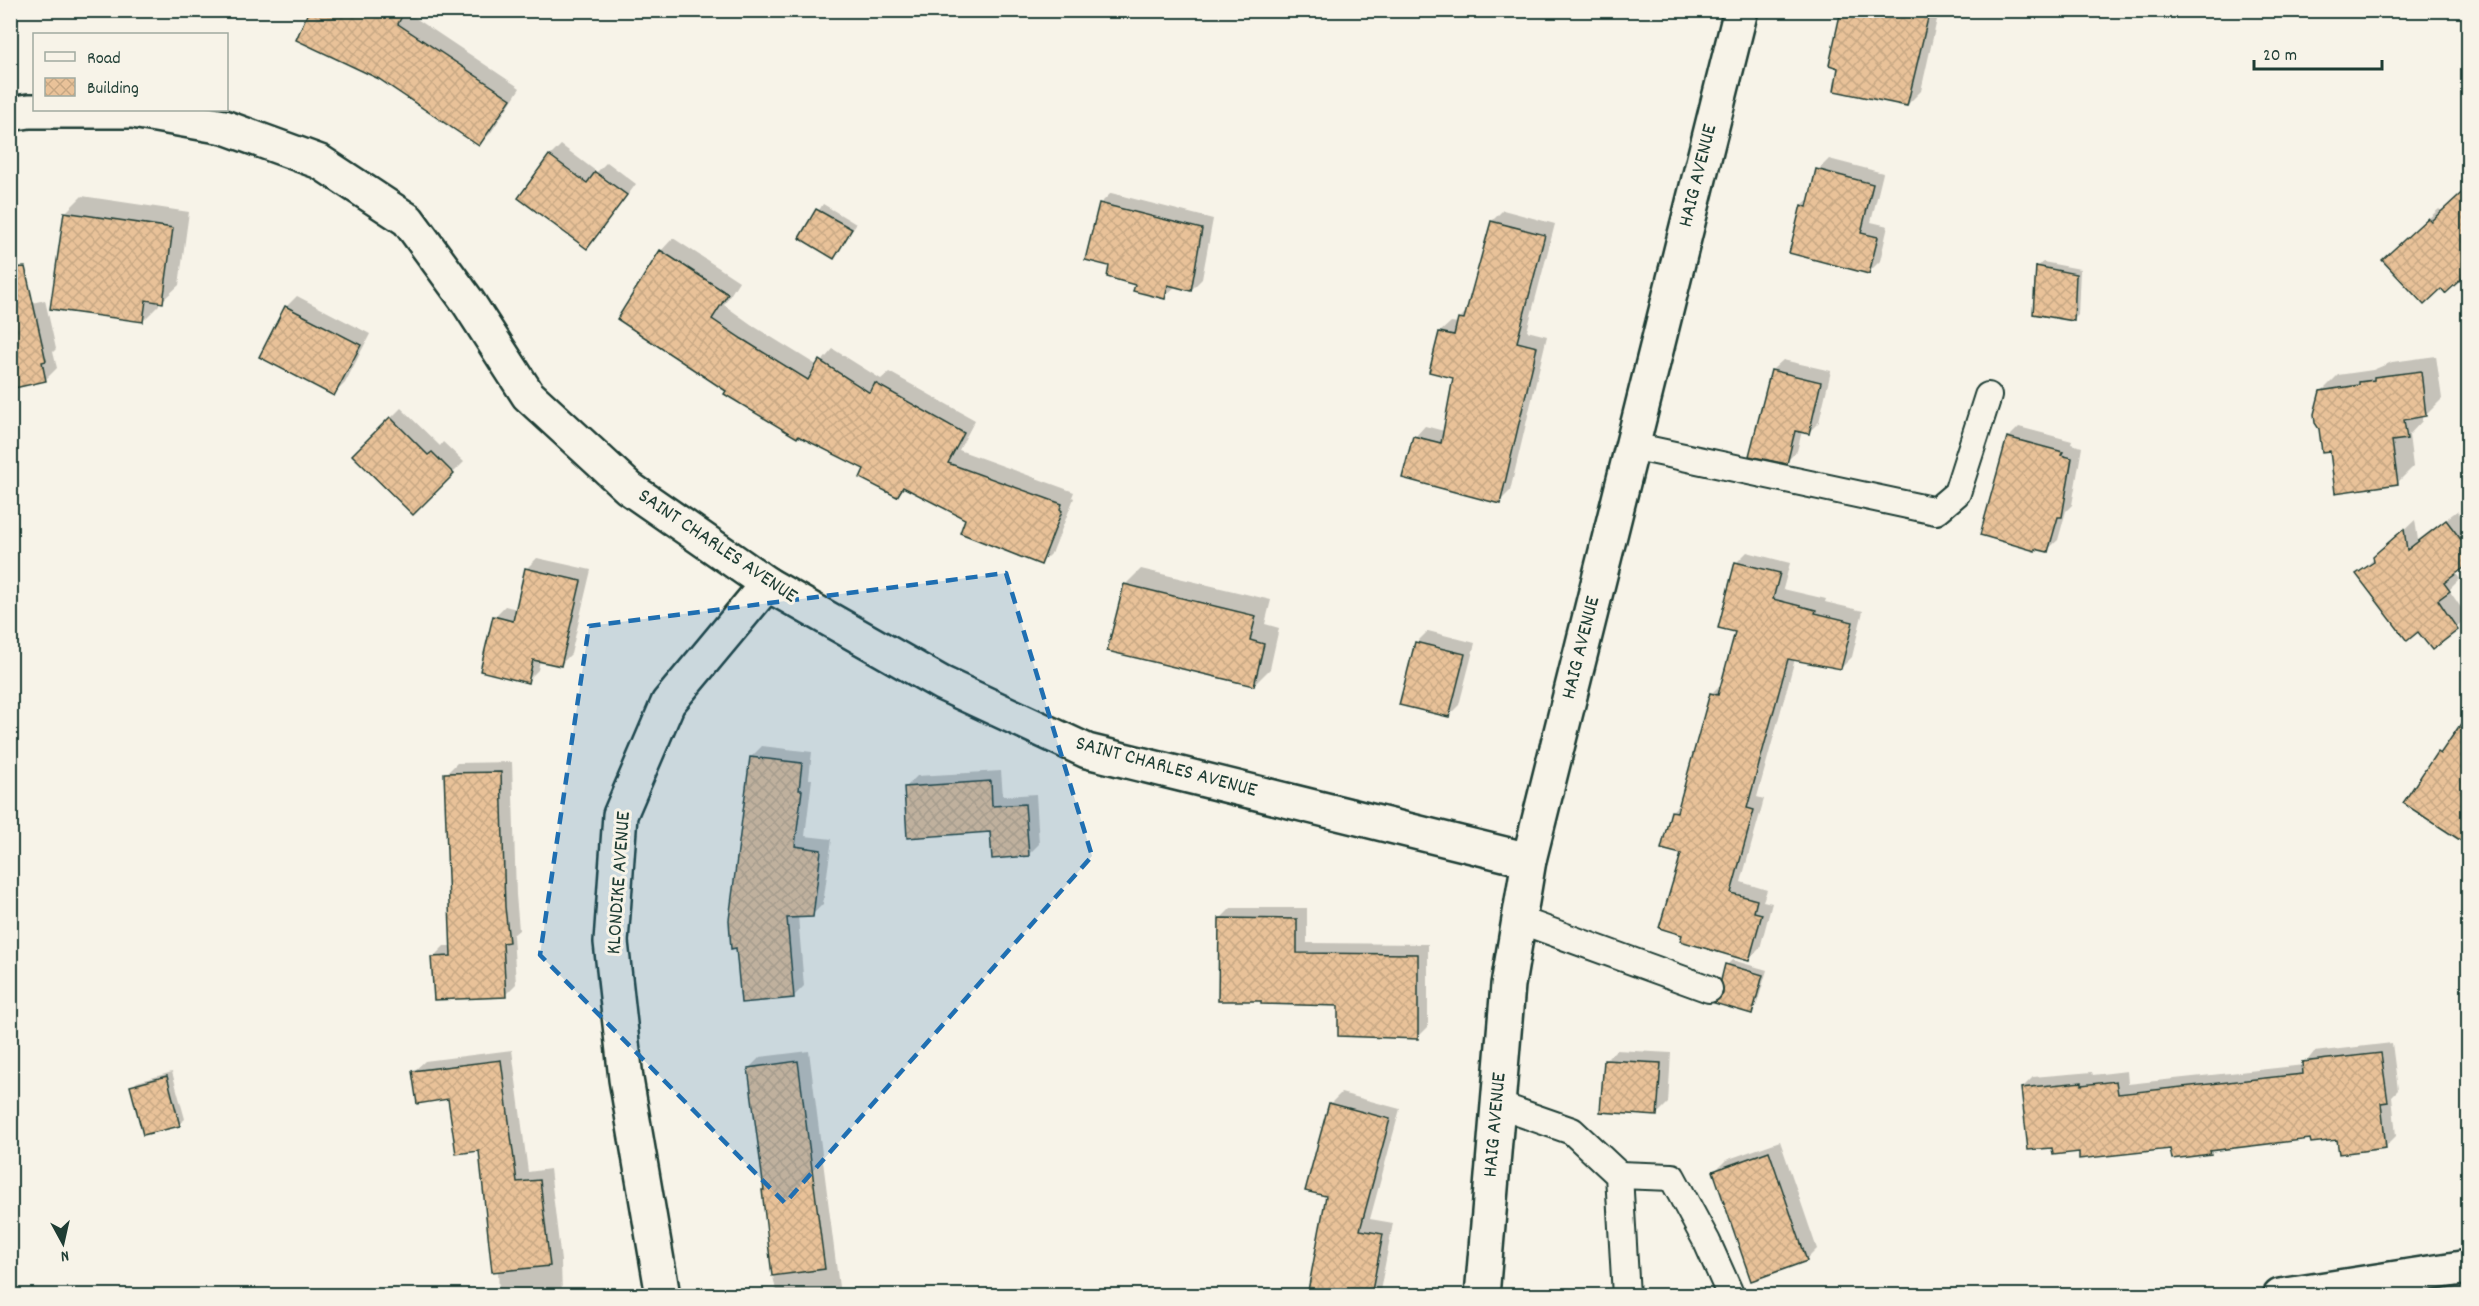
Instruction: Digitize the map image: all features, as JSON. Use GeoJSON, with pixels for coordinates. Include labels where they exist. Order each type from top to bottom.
{"type":"FeatureCollection","features":[{"type":"Feature","properties":{"kind":"street","name":"HAIG AVENUE"},"geometry":{"type":"LineString","coordinates":[[1482,1296],[1508,985],[1529,860],[1741,10]]}},
{"type":"Feature","properties":{"kind":"street","name":"SAINT CHARLES AVENUE"},"geometry":{"type":"LineString","coordinates":[[10,114],[29,111],[133,111],[224,127],[320,162],[408,220],[468,302],[528,395],[629,488],[767,584],[941,683],[1087,751],[1529,860]]}},
{"type":"Feature","properties":{"kind":"street","name":"KLONDIKE AVENUE"},"geometry":{"type":"LineString","coordinates":[[663,1296],[626,1079],[611,942],[620,815],[668,703],[767,584]]}},
{"type":"Feature","properties":{"kind":"street"},"geometry":{"type":"LineString","coordinates":[[2280,1296],[2469,1267]]}},
{"type":"Feature","properties":{"kind":"lane"},"geometry":{"type":"LineString","coordinates":[[1632,446],[1936,511],[1957,493],[1989,396]]}},
{"type":"Feature","properties":{"kind":"lane"},"geometry":{"type":"LineString","coordinates":[[1519,920],[1709,989]]}},
{"type":"Feature","properties":{"kind":"lane"},"geometry":{"type":"LineString","coordinates":[[1498,1106],[1572,1131],[1619,1175],[1672,1177],[1707,1242],[1731,1296]]}},
{"type":"Feature","properties":{"kind":"lane"},"geometry":{"type":"LineString","coordinates":[[1619,1175],[1626,1296]]}},
{"type":"Feature","properties":{"kind":"highlighted area"},"geometry":{"type":"Polygon","coordinates":[[[1006,573],[1092,856],[785,1203],[540,955],[589,626],[1006,573]]]}},
{"type":"Feature","properties":{"kind":"building"},"geometry":{"type":"Polygon","coordinates":[[[309,10],[405,10],[398,24],[511,99],[479,146],[379,79],[296,40],[309,10]]]}},
{"type":"Feature","properties":{"kind":"building"},"geometry":{"type":"Polygon","coordinates":[[[1841,10],[1930,10],[1907,106],[1834,91],[1838,68],[1829,65],[1841,10]]]}},
{"type":"Feature","properties":{"kind":"building"},"geometry":{"type":"Polygon","coordinates":[[[549,155],[587,183],[595,172],[627,195],[587,249],[518,198],[549,155]]]}},
{"type":"Feature","properties":{"kind":"building"},"geometry":{"type":"Polygon","coordinates":[[[1816,169],[1873,184],[1861,233],[1878,237],[1869,274],[1789,253],[1801,205],[1807,207],[1816,169]]]}},
{"type":"Feature","properties":{"kind":"building"},"geometry":{"type":"Polygon","coordinates":[[[2469,186],[2469,272],[2445,294],[2441,289],[2424,305],[2382,260],[2428,218],[2431,221],[2469,186]]]}},
{"type":"Feature","properties":{"kind":"building"},"geometry":{"type":"Polygon","coordinates":[[[1099,203],[1202,229],[1191,291],[1168,285],[1165,299],[1133,291],[1135,285],[1107,277],[1109,266],[1085,260],[1099,203]]]}},
{"type":"Feature","properties":{"kind":"building"},"geometry":{"type":"Polygon","coordinates":[[[816,209],[852,229],[834,259],[799,238],[816,209]]]}},
{"type":"Feature","properties":{"kind":"building"},"geometry":{"type":"Polygon","coordinates":[[[64,212],[173,228],[163,303],[146,300],[143,322],[50,309],[64,212]]]}},
{"type":"Feature","properties":{"kind":"building"},"geometry":{"type":"Polygon","coordinates":[[[1491,221],[1545,235],[1517,342],[1537,347],[1500,504],[1402,478],[1413,436],[1441,443],[1453,378],[1429,372],[1439,332],[1454,335],[1458,318],[1464,319],[1491,221]]]}},
{"type":"Feature","properties":{"kind":"building"},"geometry":{"type":"Polygon","coordinates":[[[660,250],[728,294],[712,319],[742,339],[808,380],[819,360],[870,393],[875,383],[964,433],[948,463],[1062,504],[1060,509],[1062,511],[1041,565],[960,533],[965,519],[903,487],[897,497],[860,478],[864,469],[798,436],[797,438],[724,394],[726,391],[617,319],[660,250]]]}},
{"type":"Feature","properties":{"kind":"building"},"geometry":{"type":"Polygon","coordinates":[[[2036,266],[2076,274],[2074,321],[2033,314],[2036,266]]]}},
{"type":"Feature","properties":{"kind":"building"},"geometry":{"type":"Polygon","coordinates":[[[25,267],[46,361],[42,362],[46,381],[10,389],[10,268],[25,267]]]}},
{"type":"Feature","properties":{"kind":"building"},"geometry":{"type":"Polygon","coordinates":[[[285,306],[361,345],[334,396],[259,357],[285,306]]]}},
{"type":"Feature","properties":{"kind":"building"},"geometry":{"type":"Polygon","coordinates":[[[1771,370],[1821,382],[1809,434],[1795,431],[1787,464],[1749,456],[1771,370]]]}},
{"type":"Feature","properties":{"kind":"building"},"geometry":{"type":"Polygon","coordinates":[[[2421,371],[2426,416],[2404,420],[2407,439],[2392,441],[2398,484],[2335,493],[2330,451],[2322,452],[2319,429],[2315,423],[2314,414],[2320,391],[2359,385],[2359,382],[2374,380],[2374,377],[2421,371]]]}},
{"type":"Feature","properties":{"kind":"building"},"geometry":{"type":"Polygon","coordinates":[[[390,417],[428,455],[432,452],[454,474],[413,515],[352,455],[390,417]]]}},
{"type":"Feature","properties":{"kind":"building"},"geometry":{"type":"Polygon","coordinates":[[[2007,437],[2063,452],[2061,455],[2072,458],[2062,517],[2058,517],[2048,552],[2035,549],[2035,551],[1980,535],[2007,437]]]}},
{"type":"Feature","properties":{"kind":"building"},"geometry":{"type":"Polygon","coordinates":[[[2446,520],[2469,550],[2469,564],[2444,583],[2450,591],[2438,600],[2458,630],[2432,650],[2418,632],[2407,641],[2356,574],[2374,562],[2373,556],[2404,529],[2407,550],[2446,520]]]}},
{"type":"Feature","properties":{"kind":"building"},"geometry":{"type":"Polygon","coordinates":[[[1735,562],[1780,573],[1773,599],[1816,610],[1815,613],[1853,622],[1841,669],[1788,659],[1747,808],[1754,810],[1731,893],[1757,900],[1754,912],[1762,914],[1749,961],[1680,941],[1682,935],[1659,928],[1681,854],[1661,849],[1671,811],[1677,812],[1710,693],[1718,695],[1735,632],[1718,628],[1735,562]]]}},
{"type":"Feature","properties":{"kind":"building"},"geometry":{"type":"Polygon","coordinates":[[[525,568],[581,581],[561,666],[533,660],[528,683],[480,671],[493,616],[513,621],[525,568]]]}},
{"type":"Feature","properties":{"kind":"building"},"geometry":{"type":"Polygon","coordinates":[[[1124,584],[1256,616],[1250,640],[1264,644],[1254,686],[1107,651],[1124,584]]]}},
{"type":"Feature","properties":{"kind":"building"},"geometry":{"type":"Polygon","coordinates":[[[1415,642],[1465,654],[1449,717],[1399,705],[1415,642]]]}},
{"type":"Feature","properties":{"kind":"building"},"geometry":{"type":"Polygon","coordinates":[[[2469,712],[2469,846],[2403,803],[2437,752],[2440,754],[2469,712]]]}},
{"type":"Feature","properties":{"kind":"building"},"geometry":{"type":"Polygon","coordinates":[[[750,757],[802,763],[799,790],[802,790],[795,846],[821,850],[813,917],[787,918],[794,998],[741,1003],[736,948],[731,949],[729,920],[750,757]]]}},
{"type":"Feature","properties":{"kind":"building"},"geometry":{"type":"Polygon","coordinates":[[[501,772],[505,907],[509,942],[503,943],[506,997],[434,1000],[431,957],[451,956],[444,773],[501,772]]]}},
{"type":"Feature","properties":{"kind":"building"},"geometry":{"type":"Polygon","coordinates":[[[991,781],[992,806],[1025,804],[1029,856],[992,859],[990,832],[907,838],[904,787],[991,781]]]}},
{"type":"Feature","properties":{"kind":"building"},"geometry":{"type":"Polygon","coordinates":[[[1219,918],[1297,919],[1297,953],[1418,954],[1418,1039],[1338,1036],[1338,1006],[1218,1001],[1219,918]]]}},
{"type":"Feature","properties":{"kind":"building"},"geometry":{"type":"Polygon","coordinates":[[[1725,964],[1763,975],[1752,1014],[1714,1003],[1723,994],[1721,980],[1725,964]]]}},
{"type":"Feature","properties":{"kind":"building"},"geometry":{"type":"Polygon","coordinates":[[[2381,1053],[2388,1102],[2381,1103],[2386,1148],[2339,1154],[2337,1140],[2311,1143],[2310,1139],[2210,1151],[2211,1154],[2172,1159],[2170,1149],[2079,1159],[2079,1152],[2053,1155],[2052,1148],[2028,1150],[2021,1088],[2116,1081],[2118,1094],[2303,1074],[2302,1062],[2381,1053]]]}},
{"type":"Feature","properties":{"kind":"building"},"geometry":{"type":"Polygon","coordinates":[[[501,1060],[517,1182],[540,1180],[550,1266],[492,1272],[479,1151],[456,1154],[448,1099],[417,1104],[412,1071],[501,1060]]]}},
{"type":"Feature","properties":{"kind":"building"},"geometry":{"type":"Polygon","coordinates":[[[1604,1060],[1661,1063],[1657,1116],[1600,1112],[1604,1060]]]}},
{"type":"Feature","properties":{"kind":"building"},"geometry":{"type":"Polygon","coordinates":[[[798,1061],[825,1269],[772,1276],[762,1190],[764,1190],[748,1068],[798,1061]]]}},
{"type":"Feature","properties":{"kind":"building"},"geometry":{"type":"Polygon","coordinates":[[[167,1076],[180,1126],[143,1135],[130,1086],[167,1076]]]}},
{"type":"Feature","properties":{"kind":"building"},"geometry":{"type":"Polygon","coordinates":[[[1329,1103],[1390,1119],[1360,1230],[1383,1234],[1371,1296],[1307,1296],[1326,1196],[1305,1191],[1329,1103]]]}},
{"type":"Feature","properties":{"kind":"building"},"geometry":{"type":"Polygon","coordinates":[[[1769,1151],[1807,1261],[1751,1281],[1713,1171],[1769,1151]]]}}]}
